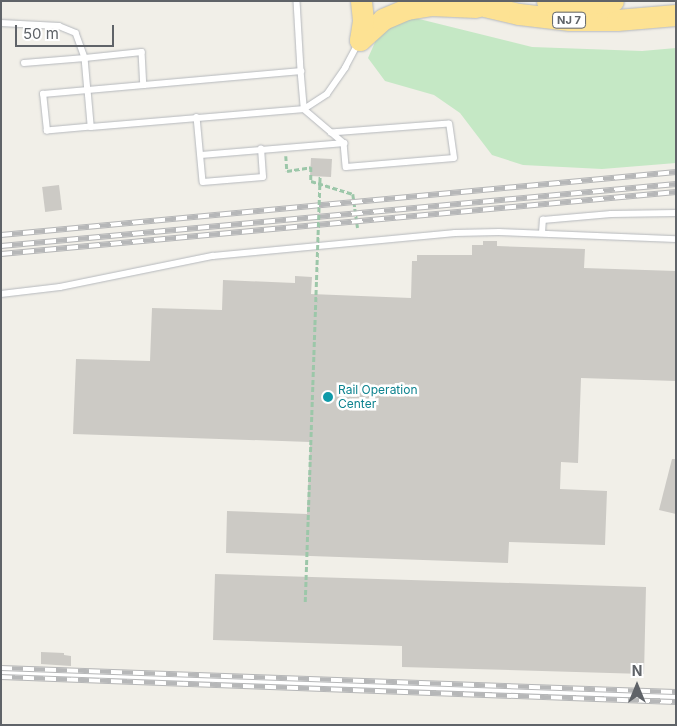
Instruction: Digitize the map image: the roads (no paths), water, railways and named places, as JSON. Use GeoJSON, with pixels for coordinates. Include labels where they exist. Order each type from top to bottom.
{"type":"FeatureCollection","features":[{"type":"Feature","properties":{"kind":"highway"},"geometry":{"type":"LineString","coordinates":[[360,40],[363,20],[361,1]]}},
{"type":"Feature","properties":{"kind":"highway","name":"NJ 7"},"geometry":{"type":"LineString","coordinates":[[463,1],[546,18],[617,20],[676,15]]}},
{"type":"Feature","properties":{"kind":"highway"},"geometry":{"type":"LineString","coordinates":[[547,1],[580,4],[613,1]]}},
{"type":"Feature","properties":{"kind":"highway"},"geometry":{"type":"LineString","coordinates":[[360,40],[383,19],[407,9],[443,5],[492,8]]}},
{"type":"Feature","properties":{"kind":"lane"},"geometry":{"type":"LineString","coordinates":[[297,1],[300,71],[304,109],[344,142]]}},
{"type":"Feature","properties":{"kind":"lane"},"geometry":{"type":"LineString","coordinates":[[1,23],[59,26],[76,33],[85,58],[91,127]]}},
{"type":"Feature","properties":{"kind":"lane"},"geometry":{"type":"LineString","coordinates":[[300,71],[43,94],[47,131],[304,109],[327,94],[345,68],[360,40]]}},
{"type":"Feature","properties":{"kind":"lane"},"geometry":{"type":"LineString","coordinates":[[24,63],[142,52],[144,85]]}},
{"type":"Feature","properties":{"kind":"lane"},"geometry":{"type":"LineString","coordinates":[[197,117],[203,182],[263,177],[261,149]]}},
{"type":"Feature","properties":{"kind":"lane"},"geometry":{"type":"LineString","coordinates":[[331,133],[449,124],[454,158],[346,167],[344,142]]}},
{"type":"Feature","properties":{"kind":"lane"},"geometry":{"type":"LineString","coordinates":[[201,155],[344,142]]}},
{"type":"Feature","properties":{"kind":"lane"},"geometry":{"type":"LineString","coordinates":[[542,233],[544,220],[611,214],[676,213]]}},
{"type":"Feature","properties":{"kind":"lane"},"geometry":{"type":"LineString","coordinates":[[1,294],[48,289],[213,256],[474,232],[676,239]]}},
{"type":"Feature","properties":{"kind":"lane"},"geometry":{"type":"LineString","coordinates":[[1,672],[676,696]]}},
{"type":"Feature","properties":{"kind":"railway"},"geometry":{"type":"LineString","coordinates":[[1,235],[676,172]]}},
{"type":"Feature","properties":{"kind":"railway"},"geometry":{"type":"LineString","coordinates":[[1,246],[676,184]]}},
{"type":"Feature","properties":{"kind":"railway"},"geometry":{"type":"LineString","coordinates":[[1,254],[676,192]]}},
{"type":"Feature","properties":{"kind":"railway"},"geometry":{"type":"LineString","coordinates":[[1,668],[676,692]]}},
{"type":"Feature","properties":{"kind":"railway"},"geometry":{"type":"LineString","coordinates":[[1,677],[676,702]]}},
{"type":"Feature","properties":{"kind":"place","name":"Rail Operation Center"},"geometry":{"type":"Point","coordinates":[328,397]}}]}
